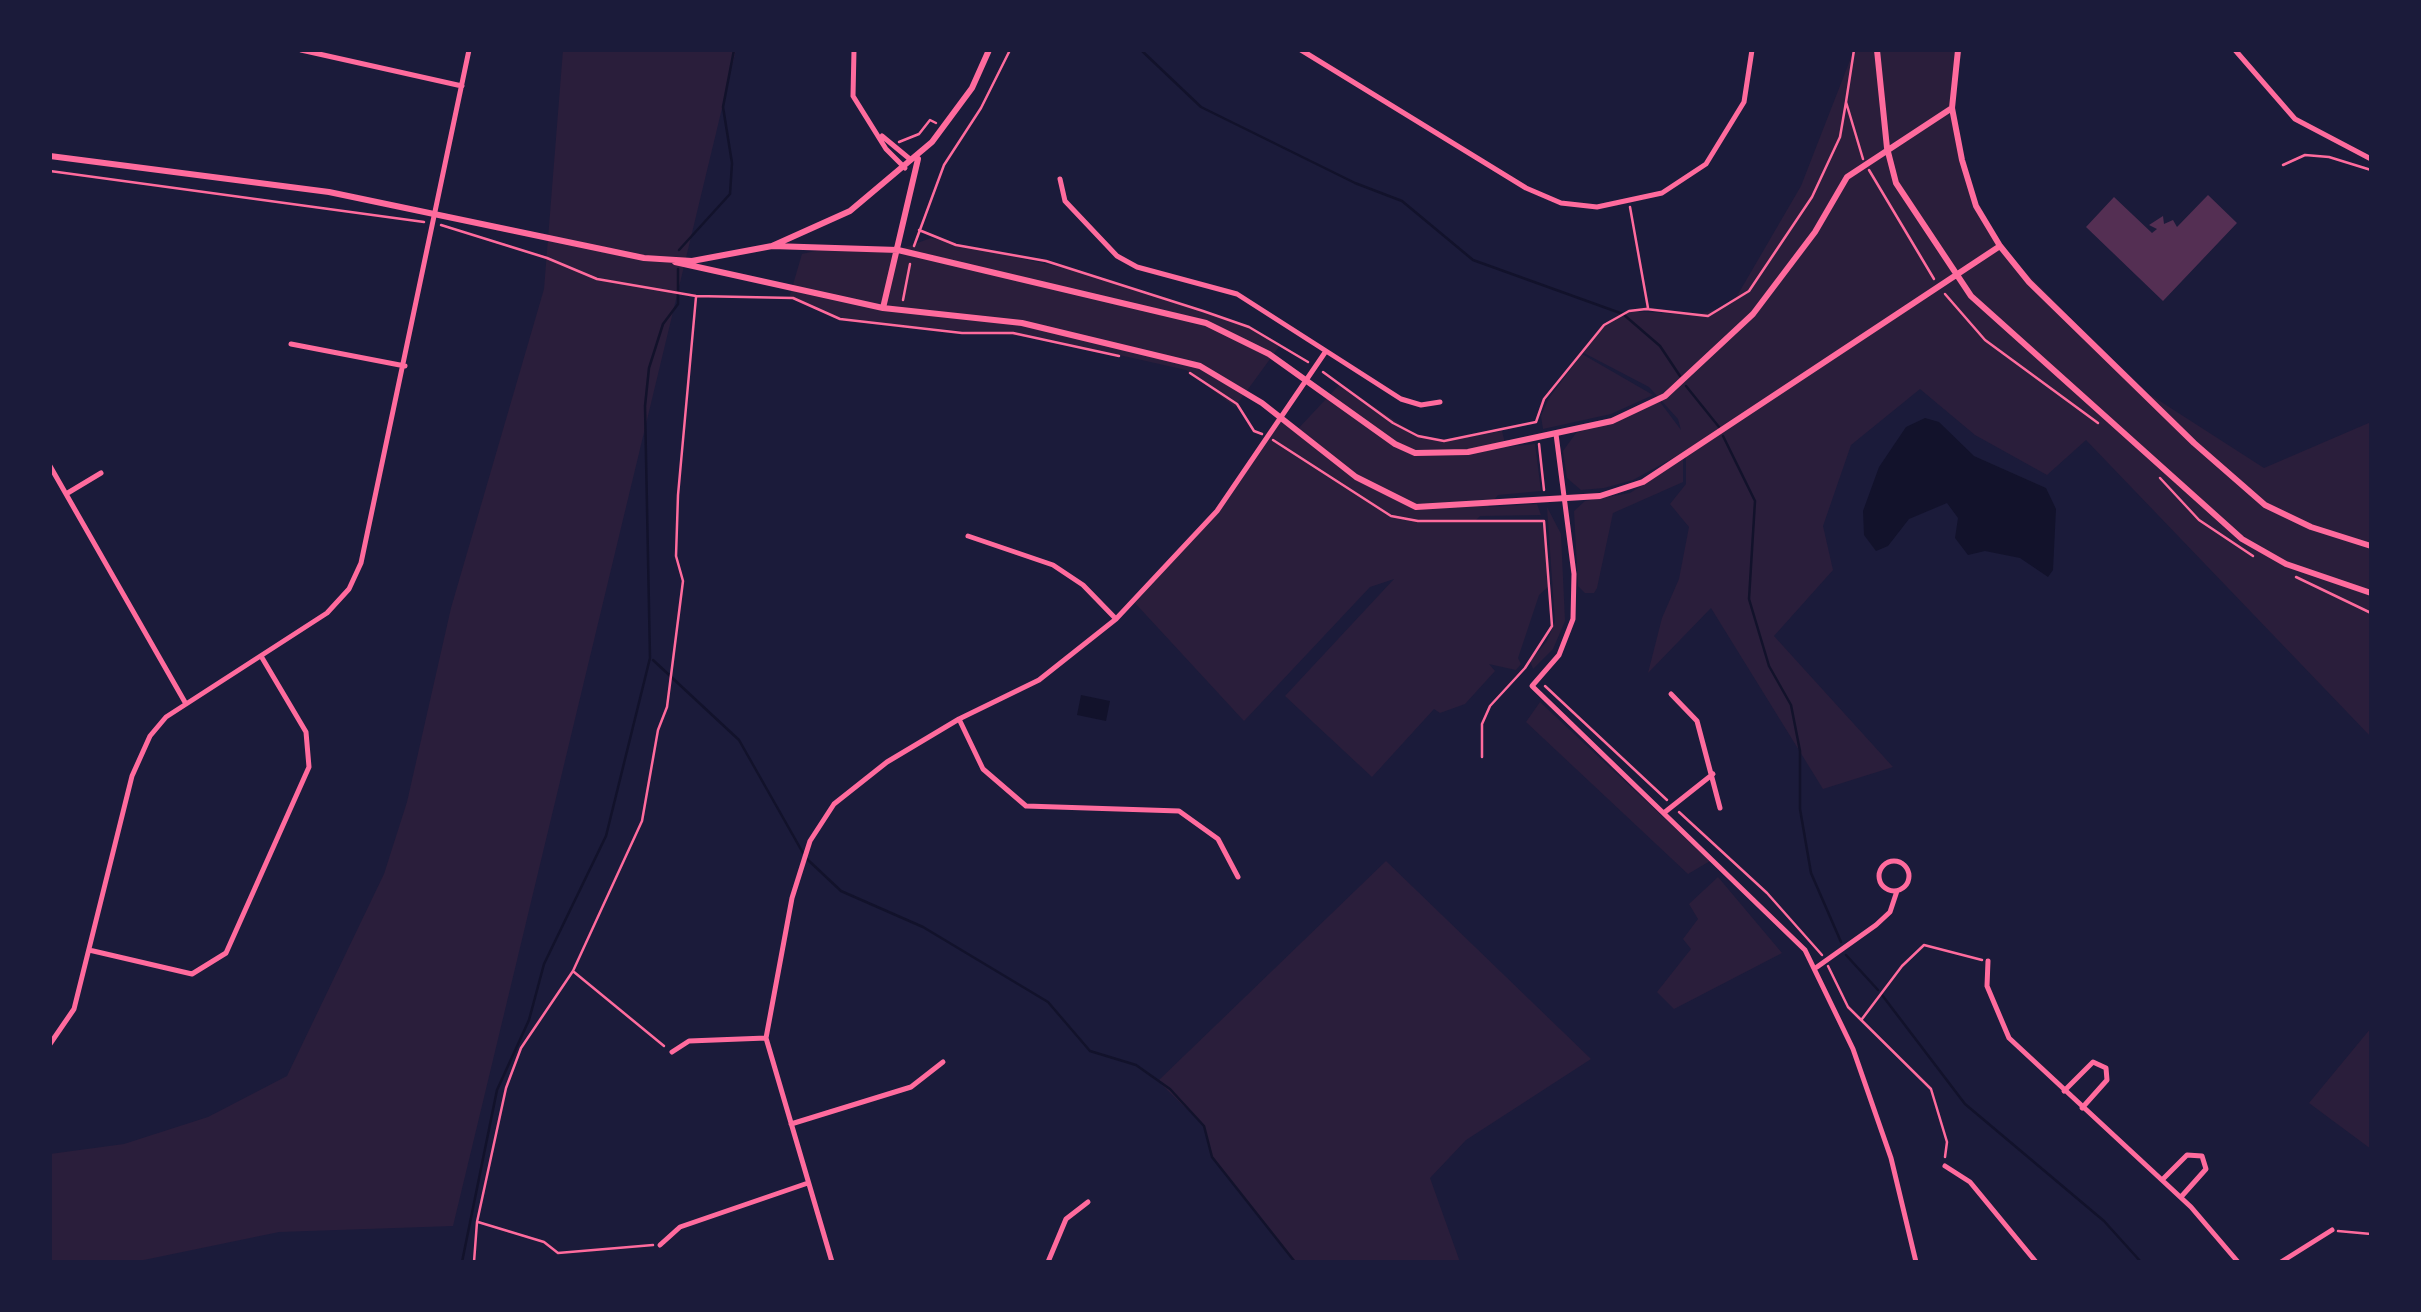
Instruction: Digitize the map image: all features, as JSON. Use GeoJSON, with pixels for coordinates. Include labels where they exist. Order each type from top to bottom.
{"type":"FeatureCollection","features":[{"type":"Feature","properties":{"kind":"street"},"geometry":{"type":"LineString","coordinates":[[300,50],[462,86]]}},
{"type":"Feature","properties":{"kind":"street"},"geometry":{"type":"LineString","coordinates":[[50,1044],[74,1009],[138,758],[160,724],[328,613],[355,576],[377,505],[468,50]]}},
{"type":"Feature","properties":{"kind":"street"},"geometry":{"type":"LineString","coordinates":[[854,50],[854,96],[905,168]]}},
{"type":"Feature","properties":{"kind":"street"},"geometry":{"type":"LineString","coordinates":[[772,246],[850,211],[916,159],[972,88],[989,50]]}},
{"type":"Feature","properties":{"kind":"street"},"geometry":{"type":"LineString","coordinates":[[1301,50],[1540,195],[1580,206],[1630,204],[1670,188],[1716,152],[1744,102],[1752,50]]}},
{"type":"Feature","properties":{"kind":"street"},"geometry":{"type":"LineString","coordinates":[[1877,50],[1887,148],[1896,183],[1956,277],[1988,314],[2122,427],[2242,538],[2286,564],[2371,593]]}},
{"type":"Feature","properties":{"kind":"street"},"geometry":{"type":"LineString","coordinates":[[1958,50],[1952,108],[1976,206],[2000,246],[2029,282],[2194,443],[2266,505],[2310,528],[2371,546]]}},
{"type":"Feature","properties":{"kind":"street"},"geometry":{"type":"LineString","coordinates":[[2235,50],[2295,119],[2371,158]]}},
{"type":"Feature","properties":{"kind":"street"},"geometry":{"type":"LineString","coordinates":[[675,262],[772,246],[898,250],[1206,323],[1252,344],[1383,436],[1415,453],[1468,452],[1636,412],[1692,374],[1782,278],[1848,177],[1952,108]]}},
{"type":"Feature","properties":{"kind":"street"},"geometry":{"type":"LineString","coordinates":[[879,134],[916,159]]}},
{"type":"Feature","properties":{"kind":"street"},"geometry":{"type":"LineString","coordinates":[[50,156],[329,192],[434,220],[675,262],[883,308],[1022,324],[1177,359],[1217,373],[1356,476],[1416,507],[1563,499],[1618,492],[1643,482],[2000,246]]}},
{"type":"Feature","properties":{"kind":"street"},"geometry":{"type":"LineString","coordinates":[[883,308],[916,159]]}},
{"type":"Feature","properties":{"kind":"street"},"geometry":{"type":"LineString","coordinates":[[1060,179],[1065,200],[1117,256],[1137,267],[1238,294],[1401,399],[1421,405],[1440,402]]}},
{"type":"Feature","properties":{"kind":"street"},"geometry":{"type":"LineString","coordinates":[[291,344],[404,366]]}},
{"type":"Feature","properties":{"kind":"street"},"geometry":{"type":"LineString","coordinates":[[832,1262],[766,1038],[777,964],[808,848],[834,804],[860,782],[959,719],[1039,680],[1116,619],[1207,523],[1326,350]]}},
{"type":"Feature","properties":{"kind":"street"},"geometry":{"type":"LineString","coordinates":[[1556,434],[1574,574],[1573,619],[1559,655],[1532,686],[1790,933],[1817,967],[1853,1049],[1891,1158],[1916,1262]]}},
{"type":"Feature","properties":{"kind":"street"},"geometry":{"type":"LineString","coordinates":[[50,466],[186,704]]}},
{"type":"Feature","properties":{"kind":"street"},"geometry":{"type":"LineString","coordinates":[[66,494],[101,473]]}},
{"type":"Feature","properties":{"kind":"street"},"geometry":{"type":"LineString","coordinates":[[968,536],[1053,565],[1077,580],[1116,619]]}},
{"type":"Feature","properties":{"kind":"street"},"geometry":{"type":"LineString","coordinates":[[89,950],[192,974],[226,953],[309,767],[306,732],[261,656]]}},
{"type":"Feature","properties":{"kind":"street"},"geometry":{"type":"LineString","coordinates":[[1671,694],[1697,721],[1714,773],[1720,808]]}},
{"type":"Feature","properties":{"kind":"street"},"geometry":{"type":"LineString","coordinates":[[959,719],[982,768],[1026,806],[1179,811],[1218,839],[1238,877]]}},
{"type":"Feature","properties":{"kind":"street"},"geometry":{"type":"LineString","coordinates":[[1664,812],[1714,773]]}},
{"type":"Feature","properties":{"kind":"street"},"geometry":{"type":"LineString","coordinates":[[1817,967],[1890,912],[1897,892],[1908,882],[1909,872],[1904,864],[1889,861],[1878,877],[1886,890],[1897,892]]}},
{"type":"Feature","properties":{"kind":"street"},"geometry":{"type":"LineString","coordinates":[[1988,960],[1988,986],[2009,1038],[2163,1179],[2238,1262]]}},
{"type":"Feature","properties":{"kind":"street"},"geometry":{"type":"LineString","coordinates":[[672,1052],[689,1041],[766,1038]]}},
{"type":"Feature","properties":{"kind":"street"},"geometry":{"type":"LineString","coordinates":[[791,1124],[911,1087],[944,1062]]}},
{"type":"Feature","properties":{"kind":"street"},"geometry":{"type":"LineString","coordinates":[[2064,1091],[2093,1062],[2106,1068],[2107,1080],[2082,1108]]}},
{"type":"Feature","properties":{"kind":"street"},"geometry":{"type":"LineString","coordinates":[[2163,1179],[2187,1155],[2202,1156],[2206,1169],[2181,1197]]}},
{"type":"Feature","properties":{"kind":"street"},"geometry":{"type":"LineString","coordinates":[[1945,1166],[1970,1182],[2036,1262]]}},
{"type":"Feature","properties":{"kind":"street"},"geometry":{"type":"LineString","coordinates":[[660,1245],[680,1227],[808,1183]]}},
{"type":"Feature","properties":{"kind":"street"},"geometry":{"type":"LineString","coordinates":[[1048,1262],[1066,1219],[1088,1202]]}},
{"type":"Feature","properties":{"kind":"street"},"geometry":{"type":"LineString","coordinates":[[2281,1262],[2332,1230]]}},
{"type":"Feature","properties":{"kind":"path"},"geometry":{"type":"LineString","coordinates":[[899,326],[912,253],[944,165],[1010,50]]}},
{"type":"Feature","properties":{"kind":"path"},"geometry":{"type":"LineString","coordinates":[[919,230],[956,244],[1046,261],[1249,327],[1315,366],[1393,424],[1444,441],[1536,422],[1544,399],[1604,325],[1628,311],[1648,309],[1708,316],[1750,291],[1812,197],[1840,137],[1846,102]]}},
{"type":"Feature","properties":{"kind":"path"},"geometry":{"type":"LineString","coordinates":[[896,143],[911,140],[930,120],[944,128]]}},
{"type":"Feature","properties":{"kind":"path"},"geometry":{"type":"LineString","coordinates":[[2283,165],[2305,155],[2329,156],[2371,170]]}},
{"type":"Feature","properties":{"kind":"path"},"geometry":{"type":"LineString","coordinates":[[50,171],[366,218],[434,220],[597,279],[696,296],[793,298],[840,319],[1013,333],[1133,359]]}},
{"type":"Feature","properties":{"kind":"path"},"geometry":{"type":"LineString","coordinates":[[1630,204],[1648,309]]}},
{"type":"Feature","properties":{"kind":"path"},"geometry":{"type":"LineString","coordinates":[[474,1262],[477,1222],[506,1088],[522,1048],[573,971],[642,821],[669,684],[682,581],[676,556],[678,495],[696,296]]}},
{"type":"Feature","properties":{"kind":"path"},"geometry":{"type":"LineString","coordinates":[[1186,370],[1237,404],[1254,431],[1391,516],[1418,521],[1544,522]]}},
{"type":"Feature","properties":{"kind":"path"},"geometry":{"type":"LineString","coordinates":[[1482,757],[1482,724],[1490,706],[1526,668],[1552,626],[1538,438]]}},
{"type":"Feature","properties":{"kind":"path"},"geometry":{"type":"LineString","coordinates":[[1538,679],[1767,893],[1826,962],[1848,1008],[1932,1089],[1946,1142],[1945,1166]]}},
{"type":"Feature","properties":{"kind":"path"},"geometry":{"type":"LineString","coordinates":[[1861,1020],[1902,966],[1924,945],[1988,960]]}},
{"type":"Feature","properties":{"kind":"path"},"geometry":{"type":"LineString","coordinates":[[573,971],[594,984],[672,1052]]}},
{"type":"Feature","properties":{"kind":"path"},"geometry":{"type":"LineString","coordinates":[[477,1222],[544,1242],[558,1253],[660,1245]]}},
{"type":"Feature","properties":{"kind":"path"},"geometry":{"type":"LineString","coordinates":[[2332,1230],[2371,1234]]}},
{"type":"Feature","properties":{"kind":"shaded area"},"geometry":{"type":"Polygon","coordinates":[[[563,50],[736,50],[453,1226],[279,1232],[134,1262],[50,1262],[50,1154],[124,1144],[208,1117],[287,1076],[384,874],[407,802],[451,608],[544,289],[563,50]]]}},
{"type":"Feature","properties":{"kind":"shaded area"},"geometry":{"type":"Polygon","coordinates":[[[1854,50],[1962,50],[1952,108],[1976,206],[2000,246],[2138,387],[2264,468],[2371,422],[2371,737],[2086,440],[2047,475],[1975,435],[1920,389],[1851,445],[1823,526],[1833,570],[1774,636],[1893,767],[1823,789],[1711,608],[1648,673],[1662,618],[1679,579],[1689,527],[1670,504],[1686,484],[1686,451],[1633,480],[1604,488],[1581,490],[1567,478],[1563,451],[1576,433],[1660,402],[1681,430],[1678,419],[1649,387],[1582,352],[1604,325],[1629,311],[1694,315],[1719,309],[1737,296],[1801,186],[1854,50]]]}},
{"type":"Feature","properties":{"kind":"shaded area"},"geometry":{"type":"Polygon","coordinates":[[[931,238],[1077,271],[1243,325],[1281,344],[1235,407],[1186,370],[1048,339],[846,320],[789,298],[802,254],[829,248],[898,250],[931,238]]]}},
{"type":"Feature","properties":{"kind":"shaded area"},"geometry":{"type":"Polygon","coordinates":[[[1582,354],[1653,395],[1611,414],[1543,429],[1541,416],[1549,398],[1582,354]]]}},
{"type":"Feature","properties":{"kind":"shaded area"},"geometry":{"type":"Polygon","coordinates":[[[1340,384],[1418,436],[1444,441],[1502,431],[1506,447],[1535,444],[1541,491],[1498,495],[1488,507],[1537,504],[1541,515],[1480,516],[1475,521],[1544,521],[1549,586],[1539,595],[1518,658],[1521,664],[1516,670],[1489,664],[1495,671],[1465,704],[1440,713],[1434,709],[1372,777],[1285,696],[1394,579],[1370,587],[1244,721],[1135,603],[1207,523],[1278,416],[1297,430],[1340,384]]]}},
{"type":"Feature","properties":{"kind":"shaded area"},"geometry":{"type":"Polygon","coordinates":[[[1925,418],[1939,422],[1974,456],[2046,488],[2056,509],[2053,570],[2048,577],[2020,558],[1985,551],[1968,555],[1955,538],[1958,518],[1947,503],[1909,519],[1888,546],[1876,551],[1864,535],[1863,511],[1879,467],[1906,427],[1925,418]]]}},
{"type":"Feature","properties":{"kind":"shaded area"},"geometry":{"type":"Polygon","coordinates":[[[1683,459],[1683,482],[1613,513],[1597,588],[1594,593],[1585,593],[1578,586],[1574,511],[1585,501],[1630,493],[1683,459]]]}},
{"type":"Feature","properties":{"kind":"shaded area"},"geometry":{"type":"Polygon","coordinates":[[[1547,507],[1561,534],[1565,621],[1553,649],[1533,669],[1530,661],[1547,641],[1555,622],[1547,507]]]}},
{"type":"Feature","properties":{"kind":"shaded area"},"geometry":{"type":"Polygon","coordinates":[[[1081,695],[1110,701],[1106,721],[1077,715],[1081,695]]]}},
{"type":"Feature","properties":{"kind":"shaded area"},"geometry":{"type":"Polygon","coordinates":[[[1540,702],[1710,861],[1688,874],[1526,722],[1540,702]]]}},
{"type":"Feature","properties":{"kind":"shaded area"},"geometry":{"type":"Polygon","coordinates":[[[1386,861],[1591,1059],[1466,1140],[1430,1178],[1460,1262],[1295,1262],[1212,1157],[1204,1126],[1158,1081],[1386,861]]]}},
{"type":"Feature","properties":{"kind":"shaded area"},"geometry":{"type":"Polygon","coordinates":[[[1718,877],[1782,953],[1674,1009],[1657,992],[1691,949],[1683,939],[1698,919],[1689,904],[1718,877]]]}},
{"type":"Feature","properties":{"kind":"shaded area"},"geometry":{"type":"Polygon","coordinates":[[[2371,1028],[2371,1149],[2309,1103],[2371,1028]]]}},
{"type":"Feature","properties":{"kind":"building"},"geometry":{"type":"Polygon","coordinates":[[[2208,195],[2237,223],[2163,301],[2086,227],[2114,197],[2152,233],[2157,229],[2149,225],[2163,216],[2164,224],[2173,220],[2177,227],[2208,195]]]}},
{"type":"Feature","properties":{"kind":"waterway"},"geometry":{"type":"LineString","coordinates":[[679,250],[730,194],[732,163],[723,107],[734,50]]}},
{"type":"Feature","properties":{"kind":"waterway"},"geometry":{"type":"LineString","coordinates":[[1141,50],[1201,107],[1355,183],[1402,201],[1473,260],[1623,314],[1660,346],[1680,376]]}},
{"type":"Feature","properties":{"kind":"waterway"},"geometry":{"type":"LineString","coordinates":[[462,1262],[497,1090],[529,1020],[544,964],[606,836],[650,658],[645,406],[649,368],[663,324],[678,304],[678,269]]}},
{"type":"Feature","properties":{"kind":"waterway"},"geometry":{"type":"LineString","coordinates":[[1686,386],[1719,427]]}},
{"type":"Feature","properties":{"kind":"waterway"},"geometry":{"type":"LineString","coordinates":[[1723,436],[1755,501],[1749,599],[1769,666],[1791,705],[1800,751],[1800,809],[1811,873],[1841,942]]}},
{"type":"Feature","properties":{"kind":"waterway"},"geometry":{"type":"LineString","coordinates":[[653,660],[739,740],[803,853]]}},
{"type":"Feature","properties":{"kind":"waterway"},"geometry":{"type":"LineString","coordinates":[[807,859],[841,891],[923,927],[1048,1002],[1090,1051],[1136,1065],[1170,1089],[1204,1126],[1212,1157],[1295,1262]]}},
{"type":"Feature","properties":{"kind":"waterway"},"geometry":{"type":"LineString","coordinates":[[1846,955],[1878,990]]}},
{"type":"Feature","properties":{"kind":"waterway"},"geometry":{"type":"LineString","coordinates":[[1882,995],[1965,1104],[2104,1221],[2141,1262]]}}]}
